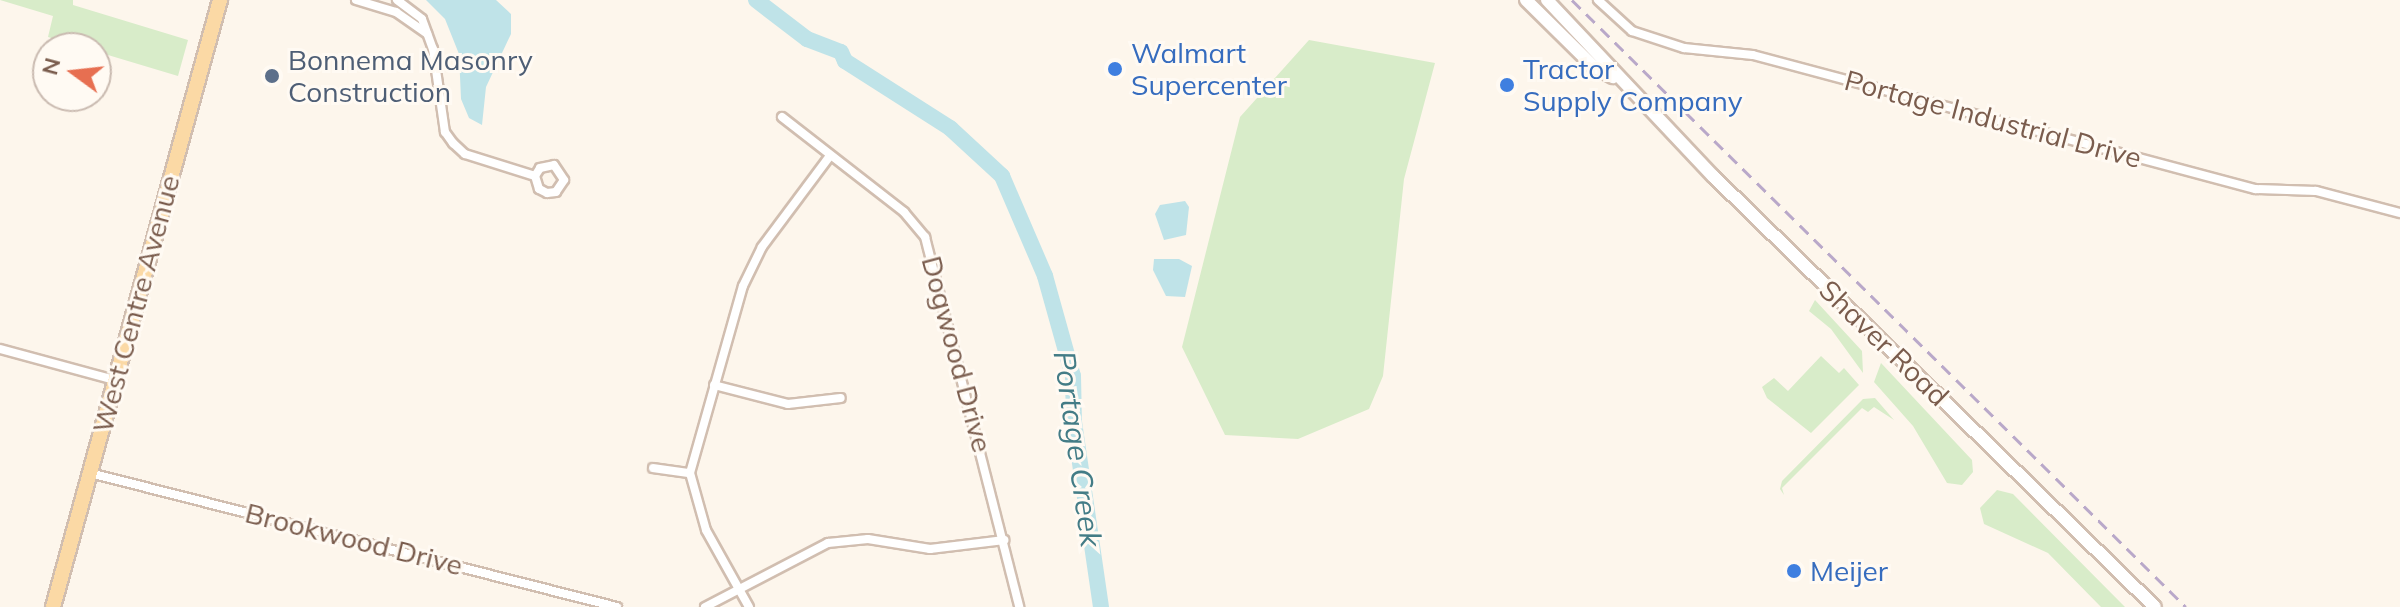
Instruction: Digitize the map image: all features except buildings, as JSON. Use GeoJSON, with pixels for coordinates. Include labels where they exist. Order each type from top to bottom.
{"type":"FeatureCollection","features":[{"type":"Feature","properties":{"kind":"main road","name":"West Centre Avenue"},"geometry":{"type":"LineString","coordinates":[[53,607],[220,0]]}},
{"type":"Feature","properties":{"kind":"main road","name":"Shaver Road"},"geometry":{"type":"LineString","coordinates":[[1526,0],[1593,66],[1615,78],[2155,607]]}},
{"type":"Feature","properties":{"kind":"main road","name":"Shaver Road"},"geometry":{"type":"LineString","coordinates":[[1547,0],[1601,53],[1615,78]]}},
{"type":"Feature","properties":{"kind":"street"},"geometry":{"type":"LineString","coordinates":[[356,0],[374,2],[407,18],[428,36]]}},
{"type":"Feature","properties":{"kind":"street"},"geometry":{"type":"LineString","coordinates":[[397,0],[422,19],[428,36],[445,132],[465,154],[535,176]]}},
{"type":"Feature","properties":{"kind":"street","name":"Portage Industrial Drive"},"geometry":{"type":"LineString","coordinates":[[1598,0],[1632,31],[1684,48],[1753,55],[2255,189],[2316,191],[2400,213]]}},
{"type":"Feature","properties":{"kind":"street","name":"Dogwood Drive"},"geometry":{"type":"LineString","coordinates":[[782,117],[829,157],[904,212],[925,237],[1019,607]]}},
{"type":"Feature","properties":{"kind":"street"},"geometry":{"type":"LineString","coordinates":[[749,607],[699,516],[690,473],[751,268],[829,157]]}},
{"type":"Feature","properties":{"kind":"street"},"geometry":{"type":"LineString","coordinates":[[0,349],[115,380]]}},
{"type":"Feature","properties":{"kind":"street"},"geometry":{"type":"LineString","coordinates":[[714,385],[788,404],[841,398]]}},
{"type":"Feature","properties":{"kind":"street"},"geometry":{"type":"LineString","coordinates":[[653,468],[690,473]]}},
{"type":"Feature","properties":{"kind":"street","name":"Brookwood Drive"},"geometry":{"type":"LineString","coordinates":[[90,473],[617,607]]}},
{"type":"Feature","properties":{"kind":"street"},"geometry":{"type":"LineString","coordinates":[[705,607],[828,543],[855,539],[930,549],[1004,540]]}},
{"type":"Feature","properties":{"kind":"green space"},"geometry":{"type":"Polygon","coordinates":[[[0,0],[73,0],[73,5],[188,40],[178,76],[112,56],[112,32],[49,32],[53,16],[0,0]]]}},
{"type":"Feature","properties":{"kind":"green space"},"geometry":{"type":"Polygon","coordinates":[[[1309,40],[1435,63],[1404,179],[1383,376],[1369,409],[1298,439],[1225,435],[1182,347],[1240,117],[1309,40]]]}},
{"type":"Feature","properties":{"kind":"green space"},"geometry":{"type":"Polygon","coordinates":[[[1815,300],[1862,351],[1863,373],[1831,329],[1809,311],[1815,300]]]}},
{"type":"Feature","properties":{"kind":"green space"},"geometry":{"type":"Polygon","coordinates":[[[1821,356],[1839,373],[1844,368],[1859,385],[1811,433],[1767,398],[1762,387],[1774,378],[1788,391],[1821,356]]]}},
{"type":"Feature","properties":{"kind":"green space"},"geometry":{"type":"Polygon","coordinates":[[[1881,363],[1972,460],[1973,472],[1962,485],[1947,483],[1913,426],[1874,382],[1881,363]]]}},
{"type":"Feature","properties":{"kind":"green space"},"geometry":{"type":"Polygon","coordinates":[[[1875,398],[1894,420],[1874,407],[1868,412],[1862,408],[1782,488],[1784,495],[1780,489],[1782,481],[1863,399],[1875,398]]]}},
{"type":"Feature","properties":{"kind":"green space"},"geometry":{"type":"Polygon","coordinates":[[[1997,490],[2013,494],[2125,607],[2101,607],[2048,553],[1984,524],[1980,508],[1997,490]]]}},
{"type":"Feature","properties":{"kind":"water"},"geometry":{"type":"Polygon","coordinates":[[[426,0],[496,0],[511,14],[511,34],[486,87],[482,125],[469,118],[461,99],[459,54],[445,19],[426,0]]]}},
{"type":"Feature","properties":{"kind":"water"},"geometry":{"type":"Polygon","coordinates":[[[1185,201],[1189,207],[1186,235],[1164,240],[1155,214],[1160,205],[1185,201]]]}},
{"type":"Feature","properties":{"kind":"water"},"geometry":{"type":"Polygon","coordinates":[[[1154,259],[1179,259],[1192,266],[1185,297],[1166,296],[1153,270],[1154,259]]]}},
{"type":"Feature","properties":{"kind":"waterway","name":"Portage Creek"},"geometry":{"type":"LineString","coordinates":[[756,0],[807,39],[841,52],[845,61],[950,128],[1002,176],[1045,276],[1073,376],[1074,422],[1101,607]]}},
{"type":"Feature","properties":{"kind":"railway"},"geometry":{"type":"LineString","coordinates":[[1572,0],[2186,607]]}},
{"type":"Feature","properties":{"kind":"place","name":"Walmart Supercenter"},"geometry":{"type":"Point","coordinates":[1115,69]}},
{"type":"Feature","properties":{"kind":"place","name":"Bonnema Masonry Construction"},"geometry":{"type":"Point","coordinates":[272,76]}},
{"type":"Feature","properties":{"kind":"place","name":"Tractor Supply Company"},"geometry":{"type":"Point","coordinates":[1507,85]}},
{"type":"Feature","properties":{"kind":"place","name":"Meijer"},"geometry":{"type":"Point","coordinates":[1794,571]}}]}
